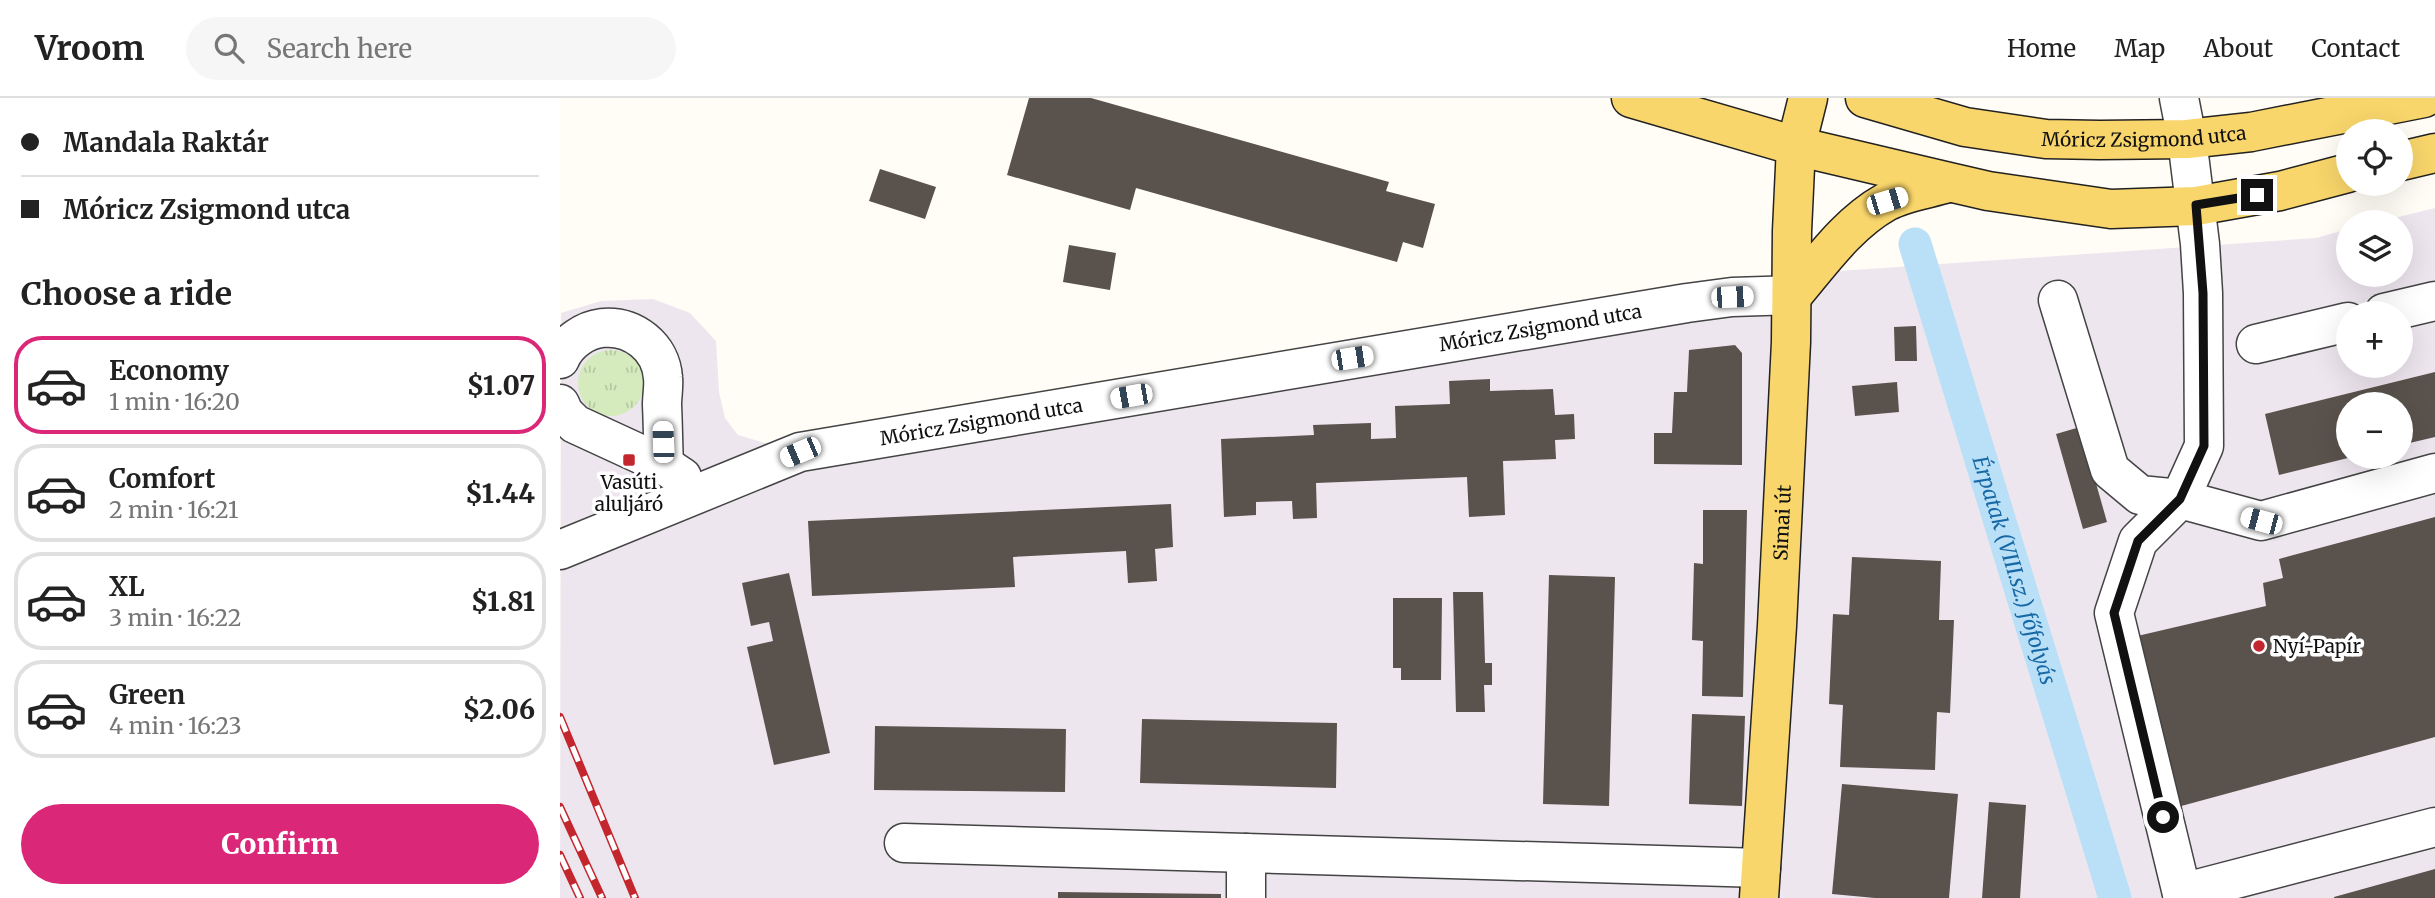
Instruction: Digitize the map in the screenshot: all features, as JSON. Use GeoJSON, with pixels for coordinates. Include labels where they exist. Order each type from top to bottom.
{"type":"FeatureCollection","features":[{"type":"Feature","properties":{"kind":"main road"},"geometry":{"type":"LineString","coordinates":[[1631,98],[1796,146],[1948,183],[2111,209],[2196,205],[2280,191],[2336,176]]}},
{"type":"Feature","properties":{"kind":"main road","name":"Simai út"},"geometry":{"type":"LineString","coordinates":[[1760,883],[1777,626],[1793,295],[1792,231],[1796,146],[1808,98]]}},
{"type":"Feature","properties":{"kind":"main road","name":"Móricz Zsigmond utca"},"geometry":{"type":"LineString","coordinates":[[1866,98],[1965,127],[2046,139],[2187,139],[2279,127],[2424,98]]}},
{"type":"Feature","properties":{"kind":"main road"},"geometry":{"type":"LineString","coordinates":[[2413,158],[2435,153]]}},
{"type":"Feature","properties":{"kind":"main road"},"geometry":{"type":"LineString","coordinates":[[1793,295],[1841,238],[1859,221],[1887,201],[1948,183]]}},
{"type":"Feature","properties":{"kind":"street"},"geometry":{"type":"LineString","coordinates":[[2179,98],[2196,205],[2203,293],[2204,446],[2180,499],[2138,541],[2114,613],[2182,895],[2435,827]]}},
{"type":"Feature","properties":{"kind":"street","name":"Móricz Zsigmond utca"},"geometry":{"type":"LineString","coordinates":[[560,550],[800,452],[1676,304],[1732,297],[1793,295]]}},
{"type":"Feature","properties":{"kind":"street"},"geometry":{"type":"LineString","coordinates":[[2058,300],[2110,470],[2140,495],[2180,499],[2261,521],[2435,473]]}},
{"type":"Feature","properties":{"kind":"street"},"geometry":{"type":"LineString","coordinates":[[2413,306],[2435,301]]}},
{"type":"Feature","properties":{"kind":"street"},"geometry":{"type":"LineString","coordinates":[[2256,344],[2336,325]]}},
{"type":"Feature","properties":{"kind":"street"},"geometry":{"type":"LineString","coordinates":[[560,359],[572,342],[584,333],[599,328],[614,327],[643,339],[660,364],[663,379],[664,465]]}},
{"type":"Feature","properties":{"kind":"street"},"geometry":{"type":"LineString","coordinates":[[603,435],[626,432],[646,421],[656,409],[662,394]]}},
{"type":"Feature","properties":{"kind":"street"},"geometry":{"type":"LineString","coordinates":[[560,404],[564,413],[575,424],[588,432],[603,435],[664,465],[704,492]]}},
{"type":"Feature","properties":{"kind":"street"},"geometry":{"type":"LineString","coordinates":[[904,843],[1246,853],[1760,883]]}},
{"type":"Feature","properties":{"kind":"street"},"geometry":{"type":"LineString","coordinates":[[1246,853],[1246,898]]}},
{"type":"Feature","properties":{"kind":"shaded area"},"geometry":{"type":"Polygon","coordinates":[[[2435,208],[2435,898],[560,898],[561,313],[601,301],[653,299],[690,313],[716,341],[719,392],[725,418],[738,435],[768,444],[800,444],[1769,276],[2316,238],[2336,232],[2336,287],[2413,287],[2413,213],[2435,208]]]}},
{"type":"Feature","properties":{"kind":"green space"},"geometry":{"type":"Polygon","coordinates":[[[604,350],[618,350],[630,355],[639,364],[644,383],[642,396],[635,407],[618,416],[604,416],[592,411],[583,402],[578,390],[578,376],[583,364],[592,355],[604,350]]]}},
{"type":"Feature","properties":{"kind":"building"},"geometry":{"type":"Polygon","coordinates":[[[1029,98],[1091,98],[1389,182],[1386,191],[1435,204],[1423,248],[1403,242],[1397,262],[1136,188],[1130,210],[1007,175],[1029,98]]]}},
{"type":"Feature","properties":{"kind":"building"},"geometry":{"type":"Polygon","coordinates":[[[880,169],[936,187],[925,219],[869,201],[880,169]]]}},
{"type":"Feature","properties":{"kind":"building"},"geometry":{"type":"Polygon","coordinates":[[[1069,245],[1116,253],[1110,290],[1063,282],[1069,245]]]}},
{"type":"Feature","properties":{"kind":"building"},"geometry":{"type":"Polygon","coordinates":[[[1916,326],[1917,361],[1895,361],[1894,327],[1916,326]]]}},
{"type":"Feature","properties":{"kind":"building"},"geometry":{"type":"Polygon","coordinates":[[[1735,345],[1742,353],[1742,465],[1654,464],[1654,433],[1672,433],[1674,392],[1687,392],[1689,350],[1735,345]]]}},
{"type":"Feature","properties":{"kind":"building"},"geometry":{"type":"Polygon","coordinates":[[[2435,372],[2435,437],[2413,442],[2413,392],[2354,392],[2435,372]]]}},
{"type":"Feature","properties":{"kind":"building"},"geometry":{"type":"Polygon","coordinates":[[[1490,379],[1490,391],[1553,389],[1555,415],[1574,414],[1575,439],[1555,440],[1556,459],[1503,461],[1505,515],[1469,517],[1467,477],[1316,483],[1317,518],[1293,519],[1292,501],[1256,502],[1256,515],[1224,517],[1221,439],[1314,435],[1313,425],[1371,423],[1371,439],[1396,438],[1395,406],[1450,404],[1449,381],[1490,379]]]}},
{"type":"Feature","properties":{"kind":"building"},"geometry":{"type":"Polygon","coordinates":[[[1897,382],[1899,412],[1855,416],[1852,386],[1897,382]]]}},
{"type":"Feature","properties":{"kind":"building"},"geometry":{"type":"Polygon","coordinates":[[[2336,396],[2336,461],[2279,475],[2265,414],[2336,396]]]}},
{"type":"Feature","properties":{"kind":"building"},"geometry":{"type":"Polygon","coordinates":[[[2080,427],[2107,522],[2083,529],[2056,434],[2080,427]]]}},
{"type":"Feature","properties":{"kind":"building"},"geometry":{"type":"Polygon","coordinates":[[[1171,504],[1173,547],[1155,549],[1157,581],[1128,583],[1126,551],[1013,557],[1015,587],[812,596],[808,521],[1171,504]]]}},
{"type":"Feature","properties":{"kind":"building"},"geometry":{"type":"Polygon","coordinates":[[[1703,510],[1747,510],[1743,697],[1702,696],[1703,641],[1692,640],[1694,563],[1703,564],[1703,510]]]}},
{"type":"Feature","properties":{"kind":"building"},"geometry":{"type":"Polygon","coordinates":[[[2435,517],[2435,737],[2174,808],[2133,637],[2266,606],[2263,583],[2283,578],[2279,559],[2435,517]]]}},
{"type":"Feature","properties":{"kind":"building"},"geometry":{"type":"Polygon","coordinates":[[[1852,557],[1941,561],[1939,620],[1954,620],[1950,713],[1937,712],[1935,770],[1840,767],[1843,705],[1829,704],[1833,614],[1849,615],[1852,557]]]}},
{"type":"Feature","properties":{"kind":"building"},"geometry":{"type":"Polygon","coordinates":[[[789,573],[830,753],[774,765],[747,647],[773,641],[769,622],[751,626],[742,583],[789,573]]]}},
{"type":"Feature","properties":{"kind":"building"},"geometry":{"type":"Polygon","coordinates":[[[1549,575],[1615,577],[1609,806],[1543,804],[1549,575]]]}},
{"type":"Feature","properties":{"kind":"building"},"geometry":{"type":"Polygon","coordinates":[[[1453,592],[1483,592],[1485,663],[1492,663],[1492,685],[1484,685],[1485,712],[1456,712],[1453,592]]]}},
{"type":"Feature","properties":{"kind":"building"},"geometry":{"type":"Polygon","coordinates":[[[1393,598],[1442,598],[1441,680],[1401,680],[1401,668],[1393,668],[1393,598]]]}},
{"type":"Feature","properties":{"kind":"building"},"geometry":{"type":"Polygon","coordinates":[[[1692,714],[1745,716],[1742,806],[1689,804],[1692,714]]]}},
{"type":"Feature","properties":{"kind":"building"},"geometry":{"type":"Polygon","coordinates":[[[1142,719],[1337,723],[1336,788],[1140,783],[1142,719]]]}},
{"type":"Feature","properties":{"kind":"building"},"geometry":{"type":"Polygon","coordinates":[[[875,726],[1066,729],[1065,792],[874,790],[875,726]]]}},
{"type":"Feature","properties":{"kind":"building"},"geometry":{"type":"Polygon","coordinates":[[[1842,784],[1958,794],[1949,898],[1875,898],[1832,894],[1842,784]]]}},
{"type":"Feature","properties":{"kind":"building"},"geometry":{"type":"Polygon","coordinates":[[[1989,802],[2026,805],[2020,898],[1982,898],[1989,802]]]}},
{"type":"Feature","properties":{"kind":"building"},"geometry":{"type":"Polygon","coordinates":[[[2435,869],[2435,898],[2334,898],[2334,897],[2435,869]]]}},
{"type":"Feature","properties":{"kind":"building"},"geometry":{"type":"Polygon","coordinates":[[[1058,892],[1221,894],[1221,898],[1058,898],[1058,892]]]}},
{"type":"Feature","properties":{"kind":"waterway","name":"Érpatak (VIII.sz.) főfolyás"},"geometry":{"type":"LineString","coordinates":[[1915,244],[2115,898]]}},
{"type":"Feature","properties":{"kind":"railway"},"geometry":{"type":"LineString","coordinates":[[560,717],[635,898]]}},
{"type":"Feature","properties":{"kind":"railway"},"geometry":{"type":"LineString","coordinates":[[560,807],[602,898]]}},
{"type":"Feature","properties":{"kind":"railway"},"geometry":{"type":"LineString","coordinates":[[560,855],[580,898]]}},
{"type":"Feature","properties":{"kind":"place","name":"Vasúti aluljáró"},"geometry":{"type":"Point","coordinates":[629,460]}},
{"type":"Feature","properties":{"kind":"place","name":"Nyí-Papír"},"geometry":{"type":"Point","coordinates":[2259,646]}},
{"type":"Feature","properties":{"kind":"route"},"geometry":{"type":"LineString","coordinates":[[2163,817],[2114,613],[2138,541],[2180,499],[2204,446],[2203,293],[2196,205],[2257,195]]}}]}
